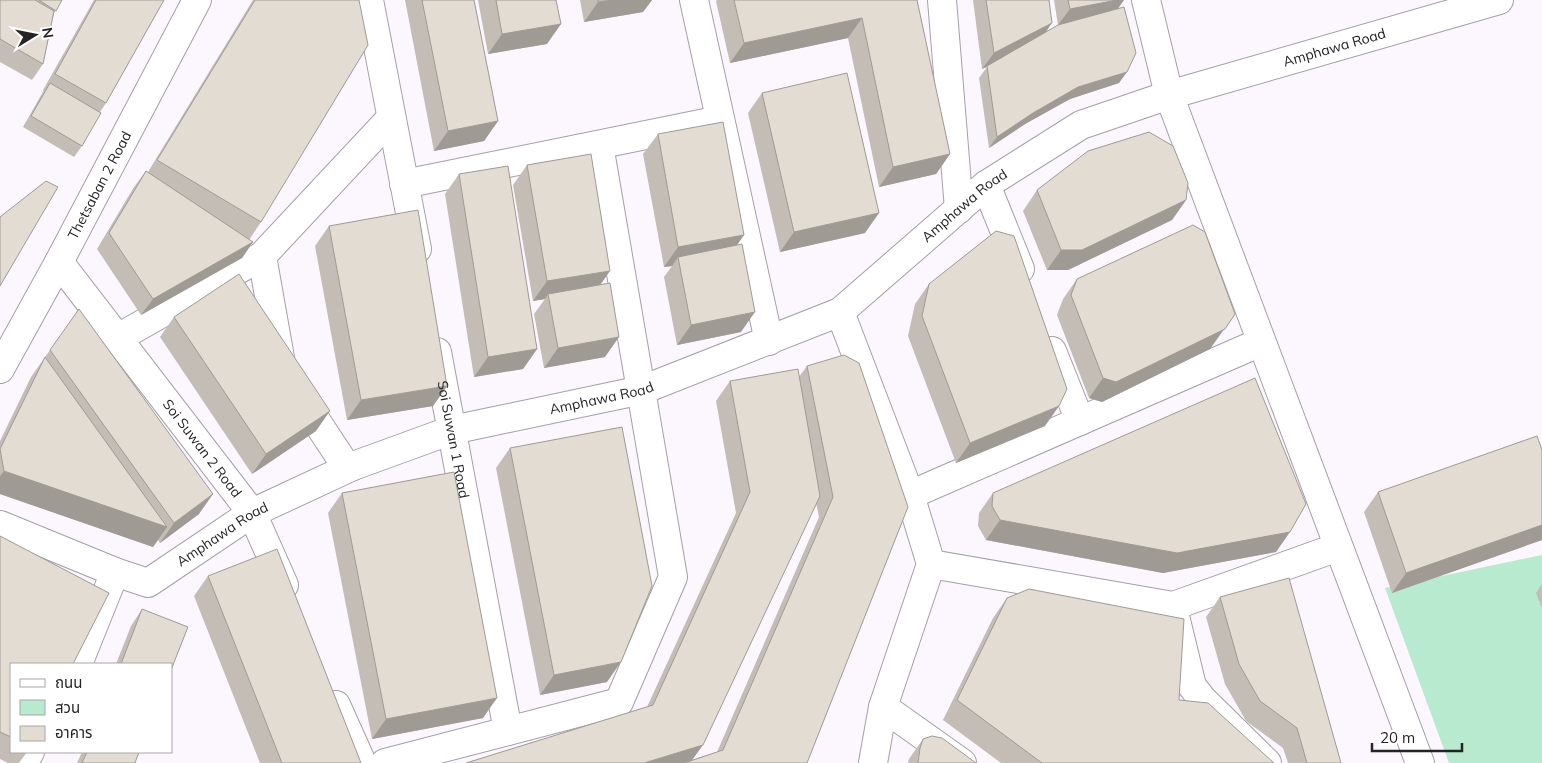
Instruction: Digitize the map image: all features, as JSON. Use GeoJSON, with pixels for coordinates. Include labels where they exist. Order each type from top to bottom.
{"type":"FeatureCollection","features":[{"type":"Feature","properties":{"kind":"street","name":"Thetsaban 2 Road"},"geometry":{"type":"LineString","coordinates":[[0,369],[59,262],[197,0]]}},
{"type":"Feature","properties":{"kind":"street"},"geometry":{"type":"LineString","coordinates":[[368,0],[421,269]]}},
{"type":"Feature","properties":{"kind":"street"},"geometry":{"type":"LineString","coordinates":[[694,0],[769,340]]}},
{"type":"Feature","properties":{"kind":"street"},"geometry":{"type":"LineString","coordinates":[[942,0],[959,209]]}},
{"type":"Feature","properties":{"kind":"street"},"geometry":{"type":"LineString","coordinates":[[1146,0],[1169,95],[1420,763]]}},
{"type":"Feature","properties":{"kind":"street","name":"Amphawa Road"},"geometry":{"type":"LineString","coordinates":[[0,525],[148,583],[252,514],[353,466],[452,430],[642,390],[840,312],[986,185],[1081,125],[1415,12],[1499,0]]}},
{"type":"Feature","properties":{"kind":"street"},"geometry":{"type":"LineString","coordinates":[[118,338],[262,256],[391,118]]}},
{"type":"Feature","properties":{"kind":"street"},"geometry":{"type":"LineString","coordinates":[[404,184],[720,120]]}},
{"type":"Feature","properties":{"kind":"street"},"geometry":{"type":"LineString","coordinates":[[385,763],[619,702],[673,577],[599,146]]}},
{"type":"Feature","properties":{"kind":"street"},"geometry":{"type":"LineString","coordinates":[[986,185],[1029,294]]}},
{"type":"Feature","properties":{"kind":"street"},"geometry":{"type":"LineString","coordinates":[[262,256],[282,369],[344,463],[353,466]]}},
{"type":"Feature","properties":{"kind":"street","name":"Soi Suwan 2 Road"},"geometry":{"type":"LineString","coordinates":[[59,262],[252,514],[295,612]]}},
{"type":"Feature","properties":{"kind":"street"},"geometry":{"type":"LineString","coordinates":[[840,312],[910,495],[931,564],[883,707],[873,763]]}},
{"type":"Feature","properties":{"kind":"street","name":"Soi Suwan 1 Road"},"geometry":{"type":"LineString","coordinates":[[432,326],[508,731]]}},
{"type":"Feature","properties":{"kind":"street"},"geometry":{"type":"LineString","coordinates":[[1044,330],[1080,421]]}},
{"type":"Feature","properties":{"kind":"street"},"geometry":{"type":"LineString","coordinates":[[910,495],[1261,342]]}},
{"type":"Feature","properties":{"kind":"street"},"geometry":{"type":"LineString","coordinates":[[931,564],[1173,606],[1338,546]]}},
{"type":"Feature","properties":{"kind":"street"},"geometry":{"type":"LineString","coordinates":[[78,663],[116,572]]}},
{"type":"Feature","properties":{"kind":"street"},"geometry":{"type":"LineString","coordinates":[[1173,606],[1192,686],[1202,699],[1267,763]]}},
{"type":"Feature","properties":{"kind":"street"},"geometry":{"type":"LineString","coordinates":[[326,683],[362,763]]}},
{"type":"Feature","properties":{"kind":"street"},"geometry":{"type":"LineString","coordinates":[[883,707],[962,763]]}},
{"type":"Feature","properties":{"kind":"green space"},"geometry":{"type":"Polygon","coordinates":[[[1542,555],[1542,763],[1449,763],[1385,588],[1542,555]]]}},
{"type":"Feature","properties":{"kind":"building"},"geometry":{"type":"Polygon","coordinates":[[[0,0],[35,0],[54,11],[43,64],[0,39],[0,0]]]}},
{"type":"Feature","properties":{"kind":"building"},"geometry":{"type":"Polygon","coordinates":[[[39,0],[62,0],[56,11],[39,0]]]}},
{"type":"Feature","properties":{"kind":"building"},"geometry":{"type":"Polygon","coordinates":[[[96,0],[164,0],[106,103],[55,74],[96,0]]]}},
{"type":"Feature","properties":{"kind":"building"},"geometry":{"type":"Polygon","coordinates":[[[255,0],[359,0],[368,45],[261,222],[157,160],[255,0]]]}},
{"type":"Feature","properties":{"kind":"building"},"geometry":{"type":"Polygon","coordinates":[[[422,0],[474,0],[498,121],[448,131],[422,0]]]}},
{"type":"Feature","properties":{"kind":"building"},"geometry":{"type":"Polygon","coordinates":[[[496,0],[556,0],[561,24],[502,34],[496,0]]]}},
{"type":"Feature","properties":{"kind":"building"},"geometry":{"type":"Polygon","coordinates":[[[734,0],[917,0],[950,154],[893,167],[862,18],[744,43],[734,0]]]}},
{"type":"Feature","properties":{"kind":"building"},"geometry":{"type":"Polygon","coordinates":[[[986,0],[1049,0],[1052,23],[994,53],[986,0]]]}},
{"type":"Feature","properties":{"kind":"building"},"geometry":{"type":"Polygon","coordinates":[[[1068,0],[1117,0],[1070,9],[1068,0]]]}},
{"type":"Feature","properties":{"kind":"building"},"geometry":{"type":"Polygon","coordinates":[[[1124,7],[1136,53],[1127,72],[1078,87],[1033,113],[997,137],[987,66],[1058,25],[1124,7]]]}},
{"type":"Feature","properties":{"kind":"building"},"geometry":{"type":"Polygon","coordinates":[[[847,73],[879,213],[794,232],[762,93],[847,73]]]}},
{"type":"Feature","properties":{"kind":"building"},"geometry":{"type":"Polygon","coordinates":[[[50,83],[101,113],[82,146],[31,116],[50,83]]]}},
{"type":"Feature","properties":{"kind":"building"},"geometry":{"type":"Polygon","coordinates":[[[723,122],[744,235],[678,247],[658,134],[723,122]]]}},
{"type":"Feature","properties":{"kind":"building"},"geometry":{"type":"Polygon","coordinates":[[[1149,132],[1173,146],[1188,183],[1186,200],[1082,250],[1061,250],[1037,190],[1088,151],[1149,132]]]}},
{"type":"Feature","properties":{"kind":"building"},"geometry":{"type":"Polygon","coordinates":[[[591,154],[610,271],[547,281],[527,165],[591,154]]]}},
{"type":"Feature","properties":{"kind":"building"},"geometry":{"type":"Polygon","coordinates":[[[508,166],[537,349],[488,357],[459,174],[508,166]]]}},
{"type":"Feature","properties":{"kind":"building"},"geometry":{"type":"Polygon","coordinates":[[[146,171],[253,242],[153,299],[109,233],[146,171]]]}},
{"type":"Feature","properties":{"kind":"building"},"geometry":{"type":"Polygon","coordinates":[[[46,181],[58,187],[0,286],[0,217],[46,181]]]}},
{"type":"Feature","properties":{"kind":"building"},"geometry":{"type":"Polygon","coordinates":[[[418,210],[447,386],[361,400],[329,226],[418,210]]]}},
{"type":"Feature","properties":{"kind":"building"},"geometry":{"type":"Polygon","coordinates":[[[1193,225],[1205,232],[1235,314],[1225,329],[1116,382],[1103,378],[1071,295],[1077,279],[1193,225]]]}},
{"type":"Feature","properties":{"kind":"building"},"geometry":{"type":"Polygon","coordinates":[[[996,231],[1014,236],[1067,389],[1059,406],[970,443],[922,316],[929,284],[996,231]]]}},
{"type":"Feature","properties":{"kind":"building"},"geometry":{"type":"Polygon","coordinates":[[[742,244],[755,312],[691,325],[678,257],[742,244]]]}},
{"type":"Feature","properties":{"kind":"building"},"geometry":{"type":"Polygon","coordinates":[[[239,274],[330,411],[266,454],[174,317],[239,274]]]}},
{"type":"Feature","properties":{"kind":"building"},"geometry":{"type":"Polygon","coordinates":[[[610,283],[619,337],[558,348],[548,294],[610,283]]]}},
{"type":"Feature","properties":{"kind":"building"},"geometry":{"type":"Polygon","coordinates":[[[79,309],[213,494],[174,523],[50,350],[79,309]]]}},
{"type":"Feature","properties":{"kind":"building"},"geometry":{"type":"Polygon","coordinates":[[[844,355],[859,363],[908,507],[807,763],[684,763],[723,750],[833,497],[807,366],[844,355]]]}},
{"type":"Feature","properties":{"kind":"building"},"geometry":{"type":"Polygon","coordinates":[[[45,357],[167,527],[4,471],[0,449],[45,357]]]}},
{"type":"Feature","properties":{"kind":"building"},"geometry":{"type":"Polygon","coordinates":[[[798,369],[820,496],[703,745],[644,763],[466,763],[653,705],[750,492],[730,381],[798,369]]]}},
{"type":"Feature","properties":{"kind":"building"},"geometry":{"type":"Polygon","coordinates":[[[1255,378],[1306,504],[1290,532],[1177,553],[1000,520],[992,506],[993,493],[1255,378]]]}},
{"type":"Feature","properties":{"kind":"building"},"geometry":{"type":"Polygon","coordinates":[[[622,427],[652,586],[621,662],[554,675],[510,448],[622,427]]]}},
{"type":"Feature","properties":{"kind":"building"},"geometry":{"type":"Polygon","coordinates":[[[1537,436],[1542,450],[1542,525],[1406,573],[1378,492],[1537,436]]]}},
{"type":"Feature","properties":{"kind":"building"},"geometry":{"type":"Polygon","coordinates":[[[454,472],[497,698],[386,719],[342,493],[454,472]]]}},
{"type":"Feature","properties":{"kind":"building"},"geometry":{"type":"Polygon","coordinates":[[[0,536],[109,593],[74,663],[10,663],[10,737],[0,732],[0,536]]]}},
{"type":"Feature","properties":{"kind":"building"},"geometry":{"type":"Polygon","coordinates":[[[277,549],[361,763],[282,763],[208,576],[277,549]]]}},
{"type":"Feature","properties":{"kind":"building"},"geometry":{"type":"Polygon","coordinates":[[[1289,578],[1341,763],[1307,763],[1297,728],[1260,701],[1239,664],[1220,597],[1289,578]]]}},
{"type":"Feature","properties":{"kind":"building"},"geometry":{"type":"Polygon","coordinates":[[[1029,589],[1184,619],[1179,700],[1208,703],[1274,763],[1042,763],[957,700],[1007,598],[1029,589]]]}},
{"type":"Feature","properties":{"kind":"building"},"geometry":{"type":"Polygon","coordinates":[[[142,609],[188,627],[172,667],[172,663],[121,663],[142,609]]]}},
{"type":"Feature","properties":{"kind":"building"},"geometry":{"type":"Polygon","coordinates":[[[932,736],[942,738],[976,763],[918,763],[923,739],[932,736]]]}},
{"type":"Feature","properties":{"kind":"building"},"geometry":{"type":"Polygon","coordinates":[[[87,753],[139,753],[135,763],[82,763],[87,753]]]}}]}
